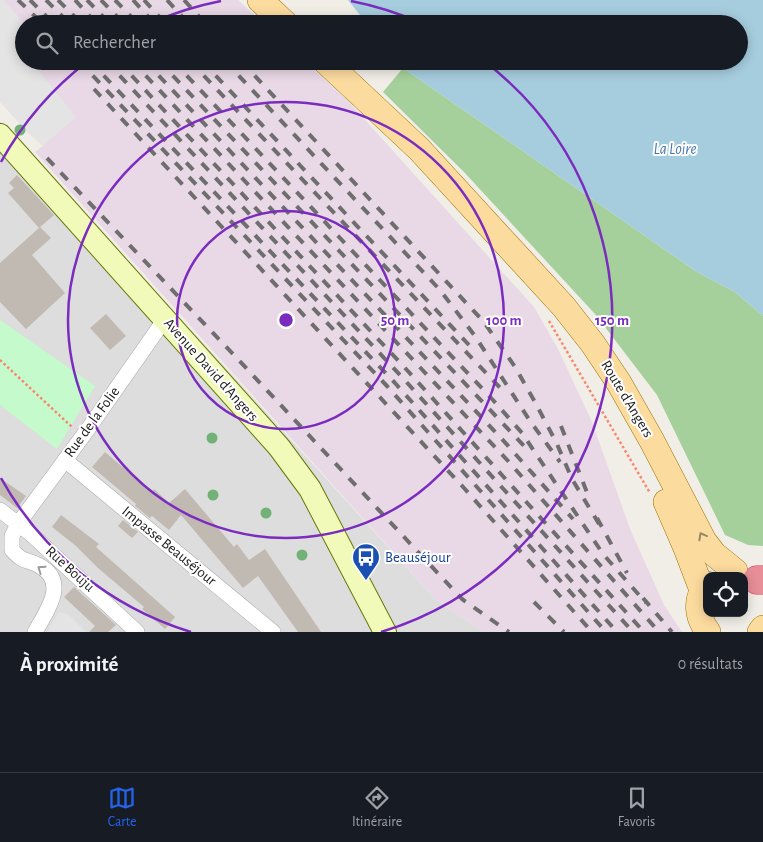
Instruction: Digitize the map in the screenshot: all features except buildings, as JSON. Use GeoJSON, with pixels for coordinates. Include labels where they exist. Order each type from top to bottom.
{"type":"FeatureCollection","features":[{"type":"Feature","properties":{"kind":"main road"},"geometry":{"type":"LineString","coordinates":[[260,0],[276,15]]}},
{"type":"Feature","properties":{"kind":"main road","name":"Route d'Angers"},"geometry":{"type":"LineString","coordinates":[[335,70],[419,150],[564,307],[606,363],[648,435],[704,541],[728,572]]}},
{"type":"Feature","properties":{"kind":"main road","name":"Route d'Angers"},"geometry":{"type":"LineString","coordinates":[[500,238],[605,390],[668,507],[686,548],[722,572]]}},
{"type":"Feature","properties":{"kind":"main road"},"geometry":{"type":"LineString","coordinates":[[703,597],[698,600],[698,612],[701,623],[708,632]]}},
{"type":"Feature","properties":{"kind":"street","name":"Avenue David d'Angers"},"geometry":{"type":"LineString","coordinates":[[0,135],[279,447],[310,489],[385,632]]}},
{"type":"Feature","properties":{"kind":"street","name":"Rue de la Folie"},"geometry":{"type":"LineString","coordinates":[[18,524],[165,319]]}},
{"type":"Feature","properties":{"kind":"street","name":"Impasse Beauséjour"},"geometry":{"type":"LineString","coordinates":[[65,460],[273,632]]}},
{"type":"Feature","properties":{"kind":"street","name":"Rue Bouju"},"geometry":{"type":"LineString","coordinates":[[0,510],[85,583],[137,632]]}},
{"type":"Feature","properties":{"kind":"street"},"geometry":{"type":"LineString","coordinates":[[18,524],[12,536],[12,550],[21,560],[39,565],[49,574],[55,585],[54,598],[34,632]]}},
{"type":"Feature","properties":{"kind":"path"},"geometry":{"type":"LineString","coordinates":[[544,314],[653,498]]}},
{"type":"Feature","properties":{"kind":"path"},"geometry":{"type":"LineString","coordinates":[[0,360],[82,436]]}},
{"type":"Feature","properties":{"kind":"shaded area"},"geometry":{"type":"Polygon","coordinates":[[[0,0],[3,0],[16,15],[15,70],[39,70],[76,117],[43,146],[30,135],[0,102],[0,0]]]}},
{"type":"Feature","properties":{"kind":"shaded area"},"geometry":{"type":"Polygon","coordinates":[[[3,0],[238,0],[254,15],[16,15],[3,0]]]}},
{"type":"Feature","properties":{"kind":"shaded area"},"geometry":{"type":"Polygon","coordinates":[[[35,70],[315,70],[347,100],[534,307],[558,349],[592,422],[630,529],[664,605],[682,632],[484,632],[436,600],[35,152],[43,146],[35,70]]]}},
{"type":"Feature","properties":{"kind":"shaded area"},"geometry":{"type":"Polygon","coordinates":[[[0,121],[436,600],[484,632],[0,632],[0,121]]]}},
{"type":"Feature","properties":{"kind":"shaded area"},"geometry":{"type":"Polygon","coordinates":[[[59,612],[68,614],[86,632],[47,632],[59,612]]]}},
{"type":"Feature","properties":{"kind":"green space"},"geometry":{"type":"Polygon","coordinates":[[[401,70],[406,70],[697,272],[735,292],[763,316],[763,546],[748,545],[725,535],[657,395],[595,314],[464,172],[383,92],[401,70]]]}},
{"type":"Feature","properties":{"kind":"green space"},"geometry":{"type":"Polygon","coordinates":[[[0,320],[95,386],[57,449],[0,405],[0,320]]]}},
{"type":"Feature","properties":{"kind":"water","name":"La Loire"},"geometry":{"type":"Polygon","coordinates":[[[348,0],[763,0],[763,316],[735,292],[697,272],[406,70],[748,70],[748,15],[360,15],[348,0]]]}},
{"type":"Feature","properties":{"kind":"railway"},"geometry":{"type":"LineString","coordinates":[[18,0],[34,15]]}},
{"type":"Feature","properties":{"kind":"railway"},"geometry":{"type":"LineString","coordinates":[[30,0],[45,15]]}},
{"type":"Feature","properties":{"kind":"railway"},"geometry":{"type":"LineString","coordinates":[[46,0],[61,15]]}},
{"type":"Feature","properties":{"kind":"railway"},"geometry":{"type":"LineString","coordinates":[[58,0],[73,15]]}},
{"type":"Feature","properties":{"kind":"railway"},"geometry":{"type":"LineString","coordinates":[[75,0],[89,15]]}},
{"type":"Feature","properties":{"kind":"railway"},"geometry":{"type":"LineString","coordinates":[[87,0],[101,15]]}},
{"type":"Feature","properties":{"kind":"railway"},"geometry":{"type":"LineString","coordinates":[[101,0],[115,15]]}},
{"type":"Feature","properties":{"kind":"railway"},"geometry":{"type":"LineString","coordinates":[[115,0],[129,15]]}},
{"type":"Feature","properties":{"kind":"railway"},"geometry":{"type":"LineString","coordinates":[[133,0],[147,15]]}},
{"type":"Feature","properties":{"kind":"railway"},"geometry":{"type":"LineString","coordinates":[[144,0],[158,15]]}},
{"type":"Feature","properties":{"kind":"railway"},"geometry":{"type":"LineString","coordinates":[[167,0],[181,15]]}},
{"type":"Feature","properties":{"kind":"railway"},"geometry":{"type":"LineString","coordinates":[[184,0],[198,15]]}},
{"type":"Feature","properties":{"kind":"railway"},"geometry":{"type":"LineString","coordinates":[[88,70],[387,386],[606,632]]}},
{"type":"Feature","properties":{"kind":"railway"},"geometry":{"type":"LineString","coordinates":[[99,70],[395,383],[617,632]]}},
{"type":"Feature","properties":{"kind":"railway"},"geometry":{"type":"LineString","coordinates":[[114,70],[401,376],[633,632]]}},
{"type":"Feature","properties":{"kind":"railway"},"geometry":{"type":"LineString","coordinates":[[126,70],[406,369],[644,632]]}},
{"type":"Feature","properties":{"kind":"railway"},"geometry":{"type":"LineString","coordinates":[[140,70],[509,462],[659,632]]}},
{"type":"Feature","properties":{"kind":"railway"},"geometry":{"type":"LineString","coordinates":[[154,70],[502,439],[573,519]]}},
{"type":"Feature","properties":{"kind":"railway"},"geometry":{"type":"LineString","coordinates":[[168,70],[528,450]]}},
{"type":"Feature","properties":{"kind":"railway"},"geometry":{"type":"LineString","coordinates":[[181,70],[522,433],[603,554],[646,603]]}},
{"type":"Feature","properties":{"kind":"railway"},"geometry":{"type":"LineString","coordinates":[[199,70],[505,393]]}},
{"type":"Feature","properties":{"kind":"railway"},"geometry":{"type":"LineString","coordinates":[[210,70],[469,345]]}},
{"type":"Feature","properties":{"kind":"railway"},"geometry":{"type":"LineString","coordinates":[[233,70],[440,290],[475,336],[530,421],[560,462]]}},
{"type":"Feature","properties":{"kind":"railway"},"geometry":{"type":"LineString","coordinates":[[249,70],[484,322],[515,367],[535,402],[557,444],[572,479],[599,524]]}},
{"type":"Feature","properties":{"kind":"railway"},"geometry":{"type":"LineString","coordinates":[[94,89],[464,488],[592,632]]}},
{"type":"Feature","properties":{"kind":"railway"},"geometry":{"type":"LineString","coordinates":[[47,158],[462,599],[509,632]]}},
{"type":"Feature","properties":{"kind":"railway"},"geometry":{"type":"LineString","coordinates":[[561,426],[588,495]]}},
{"type":"Feature","properties":{"kind":"railway"},"geometry":{"type":"LineString","coordinates":[[597,518],[627,573]]}},
{"type":"Feature","properties":{"kind":"railway"},"geometry":{"type":"LineString","coordinates":[[643,598],[672,632]]}},
{"type":"Feature","properties":{"kind":"railway"},"geometry":{"type":"LineString","coordinates":[[534,602],[564,632]]}},
{"type":"Feature","properties":{"kind":"place","name":"Beauséjour"},"geometry":{"type":"Point","coordinates":[366,581]}}]}
